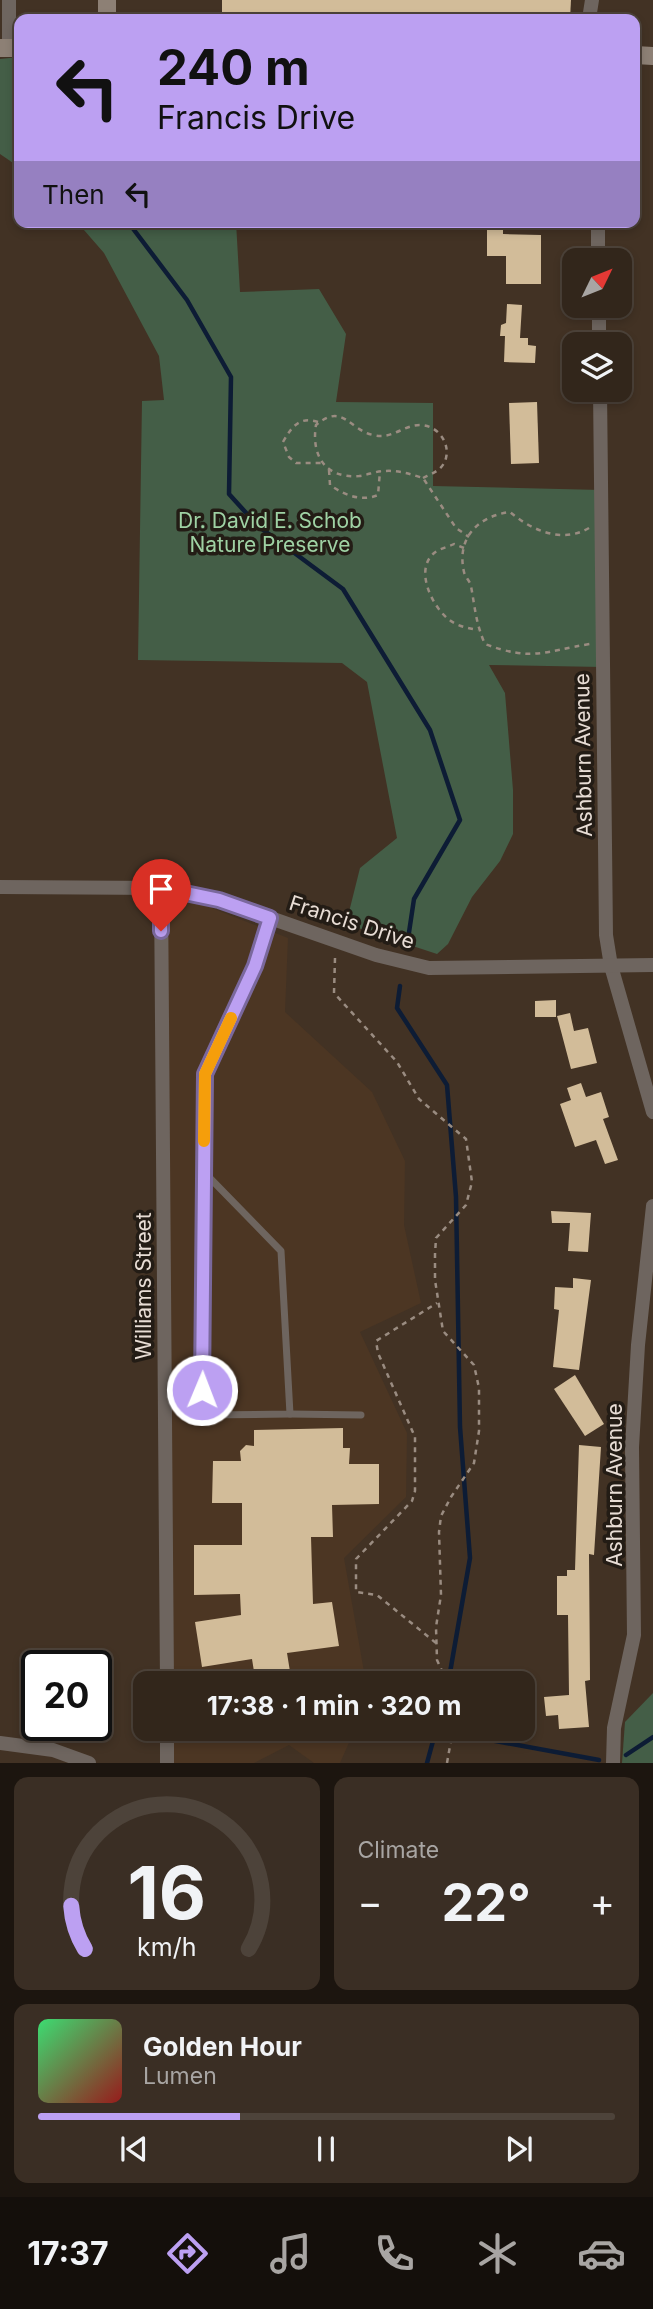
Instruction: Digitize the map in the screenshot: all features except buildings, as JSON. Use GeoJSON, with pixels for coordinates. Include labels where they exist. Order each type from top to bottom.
{"type":"FeatureCollection","features":[{"type":"Feature","properties":{"kind":"street"},"geometry":{"type":"LineString","coordinates":[[9,0],[9,48]]}},
{"type":"Feature","properties":{"kind":"street"},"geometry":{"type":"LineString","coordinates":[[598,228],[598,248]]}},
{"type":"Feature","properties":{"kind":"street","name":"Ashburn Avenue"},"geometry":{"type":"LineString","coordinates":[[600,402],[606,935],[611,966],[653,1112]]}},
{"type":"Feature","properties":{"kind":"street","name":"Francis Drive"},"geometry":{"type":"LineString","coordinates":[[0,887],[161,888],[219,900],[376,955],[429,968],[653,965]]}},
{"type":"Feature","properties":{"kind":"street","name":"Williams Street"},"geometry":{"type":"LineString","coordinates":[[161,888],[167,1671]]}},
{"type":"Feature","properties":{"kind":"street","name":"Ashburn Avenue"},"geometry":{"type":"LineString","coordinates":[[613,1763],[614,1728],[634,1635],[632,1447],[638,1345],[653,1206]]}},
{"type":"Feature","properties":{"kind":"street"},"geometry":{"type":"LineString","coordinates":[[167,1741],[167,1763]]}},
{"type":"Feature","properties":{"kind":"street"},"geometry":{"type":"LineString","coordinates":[[0,1743],[53,1750],[89,1763]]}},
{"type":"Feature","properties":{"kind":"lane"},"geometry":{"type":"LineString","coordinates":[[270,918],[255,966],[205,1074],[202,1415],[360,1415]]}},
{"type":"Feature","properties":{"kind":"lane"},"geometry":{"type":"LineString","coordinates":[[204,1172],[281,1251],[290,1414]]}},
{"type":"Feature","properties":{"kind":"path"},"geometry":{"type":"LineString","coordinates":[[423,478],[439,471],[444,464],[447,446],[443,436],[426,426],[417,425],[389,436],[374,436],[340,416],[326,417],[319,422],[313,442],[317,459],[329,469],[348,476],[380,471],[404,472],[423,478],[456,528],[468,537]]}},
{"type":"Feature","properties":{"kind":"path"},"geometry":{"type":"LineString","coordinates":[[319,422],[307,418],[299,421],[283,442],[289,457],[296,463],[322,463]]}},
{"type":"Feature","properties":{"kind":"path"},"geometry":{"type":"LineString","coordinates":[[329,469],[330,485],[341,493],[369,498],[378,495],[380,471]]}},
{"type":"Feature","properties":{"kind":"path"},"geometry":{"type":"LineString","coordinates":[[601,521],[581,533],[555,534],[529,528],[510,512],[490,514],[468,537],[464,548],[464,572],[471,584],[478,630],[485,644],[514,655],[540,655],[564,648],[602,644]]}},
{"type":"Feature","properties":{"kind":"path"},"geometry":{"type":"LineString","coordinates":[[464,548],[454,544],[434,553],[427,564],[426,577],[430,596],[448,619],[463,628],[478,630]]}},
{"type":"Feature","properties":{"kind":"path"},"geometry":{"type":"LineString","coordinates":[[335,958],[334,993],[397,1062],[419,1099],[466,1139],[472,1182],[466,1205],[436,1237],[438,1302],[443,1331],[474,1365],[479,1410],[474,1463],[441,1516],[437,1559],[441,1595],[436,1643],[437,1660],[442,1671]]}},
{"type":"Feature","properties":{"kind":"path"},"geometry":{"type":"LineString","coordinates":[[436,1643],[377,1595],[356,1592],[354,1578],[356,1559],[412,1502],[415,1491],[412,1424],[378,1353],[376,1341],[438,1302]]}},
{"type":"Feature","properties":{"kind":"path"},"geometry":{"type":"LineString","coordinates":[[447,1763],[451,1741]]}},
{"type":"Feature","properties":{"kind":"shaded area"},"geometry":{"type":"Polygon","coordinates":[[[161,888],[288,938],[285,1012],[372,1092],[405,1161],[404,1225],[421,1303],[360,1332],[407,1433],[406,1497],[344,1558],[364,1671],[167,1671],[161,888]]]}},
{"type":"Feature","properties":{"kind":"shaded area"},"geometry":{"type":"Polygon","coordinates":[[[167,1741],[350,1741],[340,1763],[314,1763],[289,1745],[254,1763],[167,1763],[167,1741]]]}},
{"type":"Feature","properties":{"kind":"green space"},"geometry":{"type":"Polygon","coordinates":[[[14,58],[14,164],[0,154],[0,59],[14,58]]]}},
{"type":"Feature","properties":{"kind":"green space","name":"Dr. David E. Schob Nature Preserve"},"geometry":{"type":"Polygon","coordinates":[[[82,228],[236,228],[240,292],[319,289],[346,334],[336,402],[433,403],[433,486],[601,490],[602,667],[489,665],[505,693],[513,790],[513,834],[500,861],[472,897],[448,944],[437,954],[346,924],[360,868],[397,838],[367,682],[342,663],[138,660],[142,401],[164,400],[159,356],[104,253],[82,228]]]}},
{"type":"Feature","properties":{"kind":"green space"},"geometry":{"type":"Polygon","coordinates":[[[653,1693],[653,1763],[622,1763],[625,1722],[653,1693]]]}},
{"type":"Feature","properties":{"kind":"waterway"},"geometry":{"type":"LineString","coordinates":[[133,228],[187,300],[231,377],[229,494],[258,526],[343,589],[430,730],[460,820],[414,899],[408,939]]}},
{"type":"Feature","properties":{"kind":"waterway"},"geometry":{"type":"LineString","coordinates":[[400,986],[397,1008],[447,1085],[456,1197],[460,1427],[470,1558],[450,1671]]}},
{"type":"Feature","properties":{"kind":"waterway"},"geometry":{"type":"LineString","coordinates":[[626,1755],[653,1737]]}},
{"type":"Feature","properties":{"kind":"waterway"},"geometry":{"type":"LineString","coordinates":[[427,1763],[433,1741]]}},
{"type":"Feature","properties":{"kind":"waterway"},"geometry":{"type":"LineString","coordinates":[[496,1741],[599,1760]]}},
{"type":"Feature","properties":{"kind":"slow traffic"},"geometry":{"type":"LineString","coordinates":[[204,1141],[205,1074],[231,1018]]}},
{"type":"Feature","properties":{"kind":"route"},"geometry":{"type":"LineString","coordinates":[[161,931],[161,888],[219,900],[270,918],[255,966],[205,1074],[202,1390]]}}]}
